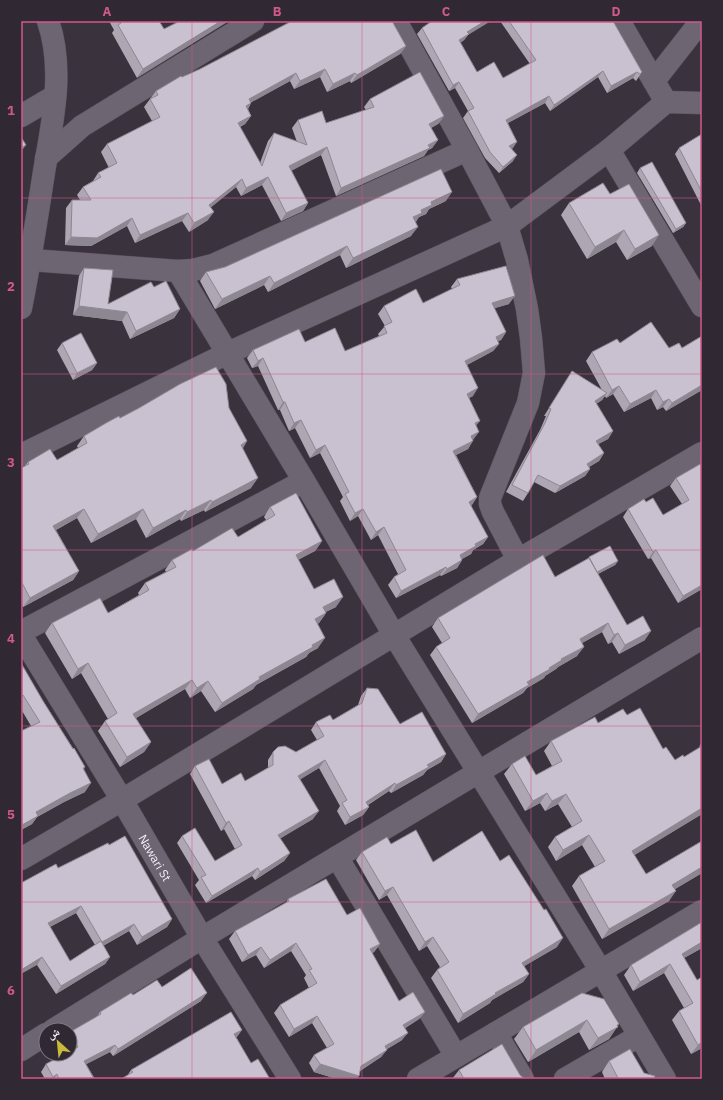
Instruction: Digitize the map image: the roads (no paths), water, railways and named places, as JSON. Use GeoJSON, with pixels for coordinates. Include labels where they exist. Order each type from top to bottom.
{"type":"FeatureCollection","features":[{"type":"Feature","properties":{"kind":"street"},"geometry":{"type":"LineString","coordinates":[[21,308],[31,260],[56,96],[57,56],[48,21]]}},
{"type":"Feature","properties":{"kind":"street"},"geometry":{"type":"LineString","coordinates":[[46,158],[82,126],[253,21]]}},
{"type":"Feature","properties":{"kind":"street"},"geometry":{"type":"LineString","coordinates":[[396,21],[507,226],[517,260],[527,309],[534,373],[528,403],[493,490],[490,498],[490,504],[518,560]]}},
{"type":"Feature","properties":{"kind":"street"},"geometry":{"type":"LineString","coordinates":[[619,21],[666,102]]}},
{"type":"Feature","properties":{"kind":"street"},"geometry":{"type":"LineString","coordinates":[[654,81],[701,21]]}},
{"type":"Feature","properties":{"kind":"street"},"geometry":{"type":"LineString","coordinates":[[21,116],[56,96]]}},
{"type":"Feature","properties":{"kind":"street"},"geometry":{"type":"LineString","coordinates":[[21,455],[228,353],[507,226],[609,150],[666,102],[702,103]]}},
{"type":"Feature","properties":{"kind":"street"},"geometry":{"type":"LineString","coordinates":[[31,260],[178,271],[193,270],[213,264],[467,150]]}},
{"type":"Feature","properties":{"kind":"street"},"geometry":{"type":"LineString","coordinates":[[609,150],[702,306]]}},
{"type":"Feature","properties":{"kind":"street"},"geometry":{"type":"LineString","coordinates":[[178,271],[304,481],[394,636],[601,971],[665,1079]]}},
{"type":"Feature","properties":{"kind":"street"},"geometry":{"type":"LineString","coordinates":[[21,859],[122,800],[518,560],[702,453]]}},
{"type":"Feature","properties":{"kind":"street"},"geometry":{"type":"LineString","coordinates":[[21,632],[304,481]]}},
{"type":"Feature","properties":{"kind":"street","name":"Nawari St"},"geometry":{"type":"LineString","coordinates":[[21,635],[122,800],[202,938],[290,1079]]}},
{"type":"Feature","properties":{"kind":"street"},"geometry":{"type":"LineString","coordinates":[[66,1022],[202,938],[702,638]]}},
{"type":"Feature","properties":{"kind":"street"},"geometry":{"type":"LineString","coordinates":[[338,857],[456,1056]]}},
{"type":"Feature","properties":{"kind":"street"},"geometry":{"type":"LineString","coordinates":[[424,1077],[456,1056],[702,911]]}},
{"type":"Feature","properties":{"kind":"street"},"geometry":{"type":"LineString","coordinates":[[496,1033],[522,1079]]}},
{"type":"Feature","properties":{"kind":"street"},"geometry":{"type":"LineString","coordinates":[[565,1079],[639,1036]]}},
{"type":"Feature","properties":{"kind":"street"},"geometry":{"type":"LineString","coordinates":[[21,1050],[38,1039]]}}]}
